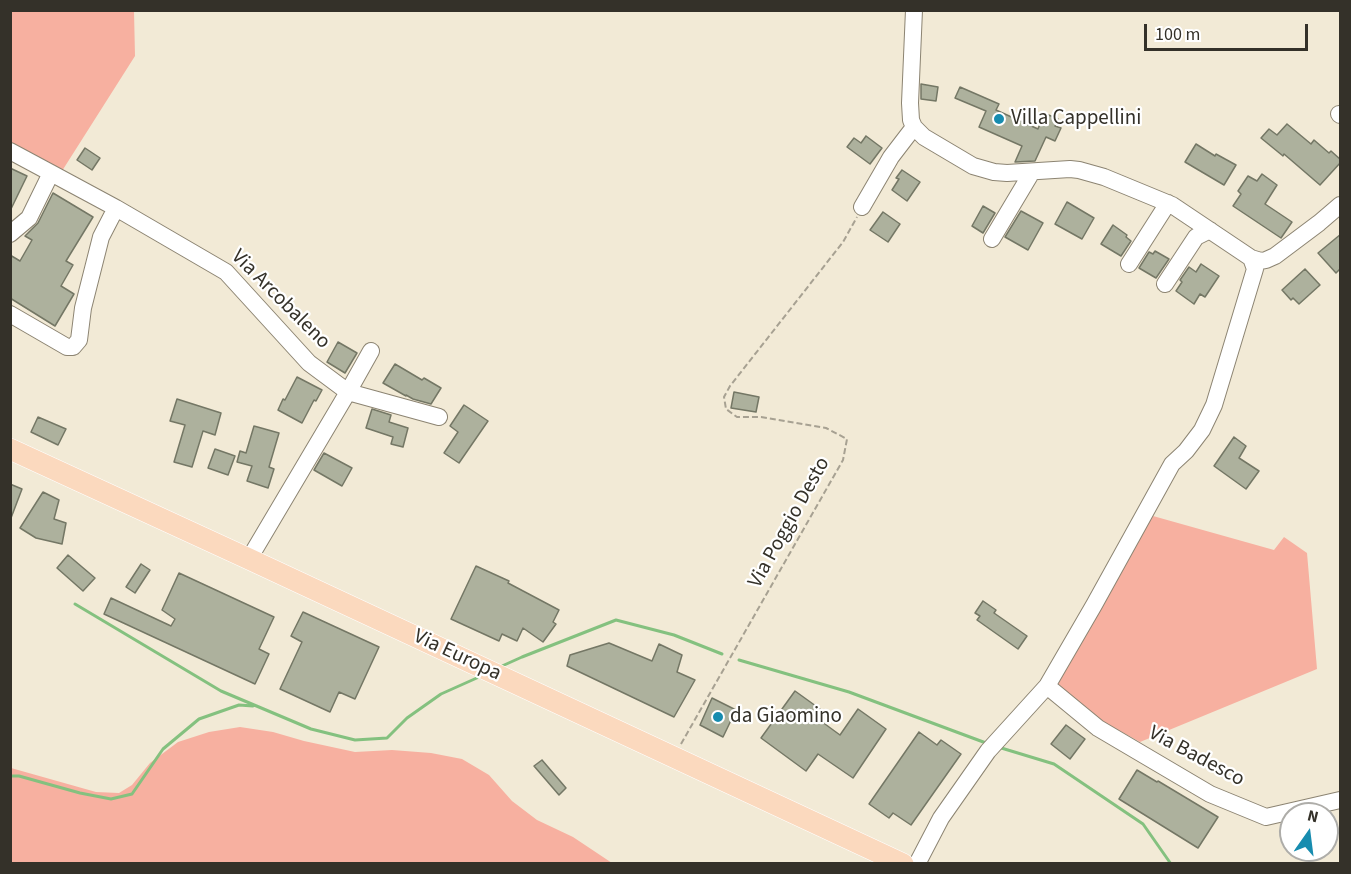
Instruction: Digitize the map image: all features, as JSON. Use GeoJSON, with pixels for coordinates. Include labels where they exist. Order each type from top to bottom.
{"type":"FeatureCollection","features":[{"type":"Feature","properties":{"kind":"main road","name":"Via Europa"},"geometry":{"type":"LineString","coordinates":[[10,449],[903,864]]}},
{"type":"Feature","properties":{"kind":"street"},"geometry":{"type":"LineString","coordinates":[[914,10],[910,103],[911,120],[914,127],[924,137],[983,170],[1007,173],[1070,169],[1104,177],[1168,203],[1251,258],[1261,261],[1271,258],[1341,205]]}},
{"type":"Feature","properties":{"kind":"street"},"geometry":{"type":"LineString","coordinates":[[862,207],[891,156],[914,127]]}},
{"type":"Feature","properties":{"kind":"street","name":"Via Arcobaleno"},"geometry":{"type":"LineString","coordinates":[[10,151],[116,208],[226,272],[309,363],[348,393],[440,417]]}},
{"type":"Feature","properties":{"kind":"street"},"geometry":{"type":"LineString","coordinates":[[996,238],[1035,171]]}},
{"type":"Feature","properties":{"kind":"street"},"geometry":{"type":"LineString","coordinates":[[10,234],[29,218],[51,173]]}},
{"type":"Feature","properties":{"kind":"street"},"geometry":{"type":"LineString","coordinates":[[1129,264],[1168,203]]}},
{"type":"Feature","properties":{"kind":"street"},"geometry":{"type":"LineString","coordinates":[[10,314],[67,347],[73,347],[79,340],[101,237],[116,208]]}},
{"type":"Feature","properties":{"kind":"street"},"geometry":{"type":"LineString","coordinates":[[1166,284],[1196,237],[1210,230]]}},
{"type":"Feature","properties":{"kind":"street"},"geometry":{"type":"LineString","coordinates":[[917,864],[941,818],[994,745],[1047,686],[1172,464],[1186,451],[1202,430],[1214,405],[1255,269],[1251,258]]}},
{"type":"Feature","properties":{"kind":"street"},"geometry":{"type":"LineString","coordinates":[[249,559],[371,351]]}},
{"type":"Feature","properties":{"kind":"street","name":"Via Badesco"},"geometry":{"type":"LineString","coordinates":[[1047,686],[1098,728],[1210,794],[1266,816],[1341,800]]}},
{"type":"Feature","properties":{"kind":"path","name":"Via Poggio Desto"},"geometry":{"type":"LineString","coordinates":[[674,757],[843,460],[847,438],[826,428],[762,417],[736,417],[726,409],[724,397],[730,386],[843,242],[862,207]]}},
{"type":"Feature","properties":{"kind":"shaded area"},"geometry":{"type":"Polygon","coordinates":[[[10,11],[134,11],[135,56],[62,171],[11,144],[10,11]]]}},
{"type":"Feature","properties":{"kind":"shaded area"},"geometry":{"type":"Polygon","coordinates":[[[1153,516],[1274,550],[1284,537],[1307,553],[1317,669],[1140,742],[1096,718],[1051,682],[1153,516]]]}},
{"type":"Feature","properties":{"kind":"shaded area"},"geometry":{"type":"Polygon","coordinates":[[[240,727],[273,732],[355,752],[392,750],[431,753],[462,759],[489,775],[512,801],[537,820],[573,837],[612,863],[11,863],[11,768],[96,792],[119,793],[132,785],[150,763],[178,742],[209,732],[240,727]]]}},
{"type":"Feature","properties":{"kind":"building"},"geometry":{"type":"Polygon","coordinates":[[[921,84],[938,87],[936,101],[921,99],[921,84]]]}},
{"type":"Feature","properties":{"kind":"building","name":"Villa Cappellini"},"geometry":{"type":"Polygon","coordinates":[[[960,87],[999,104],[996,110],[1038,129],[1044,113],[1058,119],[1055,126],[1061,128],[1055,141],[1046,137],[1035,161],[1015,162],[1022,146],[979,127],[986,111],[955,98],[960,87]]]}},
{"type":"Feature","properties":{"kind":"building"},"geometry":{"type":"Polygon","coordinates":[[[1287,124],[1311,144],[1314,140],[1341,160],[1320,185],[1284,154],[1283,156],[1261,138],[1269,129],[1277,135],[1287,124]]]}},
{"type":"Feature","properties":{"kind":"building"},"geometry":{"type":"Polygon","coordinates":[[[866,136],[882,148],[870,164],[847,147],[854,138],[861,143],[866,136]]]}},
{"type":"Feature","properties":{"kind":"building"},"geometry":{"type":"Polygon","coordinates":[[[1196,144],[1236,165],[1224,185],[1185,162],[1196,144]]]}},
{"type":"Feature","properties":{"kind":"building"},"geometry":{"type":"Polygon","coordinates":[[[85,148],[100,158],[92,170],[77,160],[85,148]]]}},
{"type":"Feature","properties":{"kind":"building"},"geometry":{"type":"Polygon","coordinates":[[[10,168],[27,176],[10,211],[10,168]]]}},
{"type":"Feature","properties":{"kind":"building"},"geometry":{"type":"Polygon","coordinates":[[[902,170],[920,182],[907,201],[892,190],[902,170]]]}},
{"type":"Feature","properties":{"kind":"building"},"geometry":{"type":"Polygon","coordinates":[[[1262,174],[1277,185],[1265,204],[1292,222],[1281,238],[1233,206],[1241,194],[1238,191],[1248,176],[1257,181],[1262,174]]]}},
{"type":"Feature","properties":{"kind":"building"},"geometry":{"type":"Polygon","coordinates":[[[53,193],[93,217],[66,261],[73,265],[61,286],[74,294],[55,326],[10,298],[10,255],[20,261],[32,240],[25,236],[38,223],[53,193]]]}},
{"type":"Feature","properties":{"kind":"building"},"geometry":{"type":"Polygon","coordinates":[[[1067,202],[1094,218],[1082,239],[1055,224],[1067,202]]]}},
{"type":"Feature","properties":{"kind":"building"},"geometry":{"type":"Polygon","coordinates":[[[983,206],[995,213],[983,233],[972,226],[983,206]]]}},
{"type":"Feature","properties":{"kind":"building"},"geometry":{"type":"Polygon","coordinates":[[[1021,211],[1043,223],[1028,250],[1005,237],[1021,211]]]}},
{"type":"Feature","properties":{"kind":"building"},"geometry":{"type":"Polygon","coordinates":[[[883,212],[900,224],[888,242],[870,230],[883,212]]]}},
{"type":"Feature","properties":{"kind":"building"},"geometry":{"type":"Polygon","coordinates":[[[1113,225],[1127,235],[1126,237],[1131,241],[1121,256],[1101,244],[1113,225]]]}},
{"type":"Feature","properties":{"kind":"building"},"geometry":{"type":"Polygon","coordinates":[[[1341,234],[1341,268],[1336,273],[1318,253],[1341,234]]]}},
{"type":"Feature","properties":{"kind":"building"},"geometry":{"type":"Polygon","coordinates":[[[1155,251],[1169,259],[1156,278],[1139,268],[1149,252],[1153,254],[1155,251]]]}},
{"type":"Feature","properties":{"kind":"building"},"geometry":{"type":"Polygon","coordinates":[[[1201,264],[1219,276],[1205,297],[1200,294],[1194,304],[1176,291],[1189,267],[1196,272],[1201,264]]]}},
{"type":"Feature","properties":{"kind":"building"},"geometry":{"type":"Polygon","coordinates":[[[1305,269],[1320,285],[1299,304],[1293,298],[1291,300],[1282,290],[1305,269]]]}},
{"type":"Feature","properties":{"kind":"building"},"geometry":{"type":"Polygon","coordinates":[[[338,342],[357,353],[345,373],[327,362],[338,342]]]}},
{"type":"Feature","properties":{"kind":"building"},"geometry":{"type":"Polygon","coordinates":[[[395,364],[441,388],[431,404],[406,396],[383,383],[395,364]]]}},
{"type":"Feature","properties":{"kind":"building"},"geometry":{"type":"Polygon","coordinates":[[[297,377],[322,390],[302,423],[278,410],[297,377]]]}},
{"type":"Feature","properties":{"kind":"building"},"geometry":{"type":"Polygon","coordinates":[[[734,392],[759,397],[756,412],[731,408],[734,392]]]}},
{"type":"Feature","properties":{"kind":"building"},"geometry":{"type":"Polygon","coordinates":[[[177,399],[221,413],[215,435],[203,431],[192,467],[174,462],[185,425],[170,421],[177,399]]]}},
{"type":"Feature","properties":{"kind":"building"},"geometry":{"type":"Polygon","coordinates":[[[464,405],[488,421],[459,463],[444,453],[458,432],[450,426],[464,405]]]}},
{"type":"Feature","properties":{"kind":"building"},"geometry":{"type":"Polygon","coordinates":[[[372,409],[391,415],[389,422],[408,428],[403,447],[391,444],[393,437],[366,428],[372,409]]]}},
{"type":"Feature","properties":{"kind":"building"},"geometry":{"type":"Polygon","coordinates":[[[38,417],[66,429],[58,445],[31,432],[38,417]]]}},
{"type":"Feature","properties":{"kind":"building"},"geometry":{"type":"Polygon","coordinates":[[[254,426],[279,433],[269,467],[274,469],[268,488],[247,481],[252,466],[237,462],[240,451],[246,453],[254,426]]]}},
{"type":"Feature","properties":{"kind":"building"},"geometry":{"type":"Polygon","coordinates":[[[1234,437],[1246,446],[1239,458],[1259,471],[1246,489],[1214,466],[1234,437]]]}},
{"type":"Feature","properties":{"kind":"building"},"geometry":{"type":"Polygon","coordinates":[[[215,449],[235,456],[228,475],[208,468],[215,449]]]}},
{"type":"Feature","properties":{"kind":"building"},"geometry":{"type":"Polygon","coordinates":[[[324,453],[352,468],[342,486],[314,470],[324,453]]]}},
{"type":"Feature","properties":{"kind":"building"},"geometry":{"type":"Polygon","coordinates":[[[10,484],[22,489],[11,518],[10,517],[10,484]]]}},
{"type":"Feature","properties":{"kind":"building"},"geometry":{"type":"Polygon","coordinates":[[[43,492],[59,500],[54,519],[66,523],[62,544],[36,538],[20,528],[43,492]]]}},
{"type":"Feature","properties":{"kind":"building"},"geometry":{"type":"Polygon","coordinates":[[[68,555],[95,578],[83,591],[57,568],[68,555]]]}},
{"type":"Feature","properties":{"kind":"building"},"geometry":{"type":"Polygon","coordinates":[[[141,564],[150,570],[135,593],[126,587],[141,564]]]}},
{"type":"Feature","properties":{"kind":"building"},"geometry":{"type":"Polygon","coordinates":[[[476,566],[509,581],[508,583],[559,610],[553,622],[556,624],[543,642],[523,628],[517,641],[502,634],[499,641],[451,619],[476,566]]]}},
{"type":"Feature","properties":{"kind":"building"},"geometry":{"type":"Polygon","coordinates":[[[179,573],[274,617],[259,649],[269,654],[255,684],[104,614],[111,598],[171,626],[175,619],[162,610],[179,573]]]}},
{"type":"Feature","properties":{"kind":"building"},"geometry":{"type":"Polygon","coordinates":[[[983,601],[996,610],[994,613],[1027,636],[1018,649],[977,620],[980,616],[975,613],[983,601]]]}},
{"type":"Feature","properties":{"kind":"building"},"geometry":{"type":"Polygon","coordinates":[[[303,612],[379,647],[355,699],[339,692],[330,712],[280,689],[302,642],[291,636],[303,612]]]}},
{"type":"Feature","properties":{"kind":"building"},"geometry":{"type":"Polygon","coordinates":[[[609,643],[652,661],[659,644],[682,655],[677,672],[695,680],[674,717],[567,666],[570,655],[609,643]]]}},
{"type":"Feature","properties":{"kind":"building"},"geometry":{"type":"Polygon","coordinates":[[[795,691],[820,709],[814,716],[840,735],[858,709],[886,729],[853,778],[818,754],[806,771],[761,738],[795,691]]]}},
{"type":"Feature","properties":{"kind":"building","name":"da Giaomino"},"geometry":{"type":"Polygon","coordinates":[[[712,698],[736,710],[723,737],[700,725],[712,698]]]}},
{"type":"Feature","properties":{"kind":"building"},"geometry":{"type":"Polygon","coordinates":[[[1066,725],[1085,739],[1070,759],[1051,744],[1066,725]]]}},
{"type":"Feature","properties":{"kind":"building"},"geometry":{"type":"Polygon","coordinates":[[[919,732],[937,745],[941,740],[961,754],[911,825],[893,813],[889,818],[869,804],[919,732]]]}},
{"type":"Feature","properties":{"kind":"building"},"geometry":{"type":"Polygon","coordinates":[[[542,760],[566,788],[559,795],[534,766],[542,760]]]}},
{"type":"Feature","properties":{"kind":"building"},"geometry":{"type":"Polygon","coordinates":[[[1137,770],[1218,817],[1198,848],[1119,799],[1137,770]]]}},
{"type":"Feature","properties":{"kind":"waterway"},"geometry":{"type":"LineString","coordinates":[[75,604],[221,691],[311,729],[355,740],[387,738],[407,718],[441,694],[479,677]]}},
{"type":"Feature","properties":{"kind":"waterway"},"geometry":{"type":"LineString","coordinates":[[502,666],[616,620],[674,635],[722,654]]}},
{"type":"Feature","properties":{"kind":"waterway"},"geometry":{"type":"LineString","coordinates":[[739,660],[849,692],[986,743]]}},
{"type":"Feature","properties":{"kind":"waterway"},"geometry":{"type":"LineString","coordinates":[[10,776],[19,776],[111,799],[132,794],[163,749],[199,719],[239,705],[253,706]]}},
{"type":"Feature","properties":{"kind":"waterway"},"geometry":{"type":"LineString","coordinates":[[998,747],[1054,764],[1143,824],[1171,864]]}},
{"type":"Feature","properties":{"kind":"place","name":"Villa Cappellini"},"geometry":{"type":"Point","coordinates":[999,119]}},
{"type":"Feature","properties":{"kind":"place","name":"da Giaomino"},"geometry":{"type":"Point","coordinates":[718,717]}}]}
